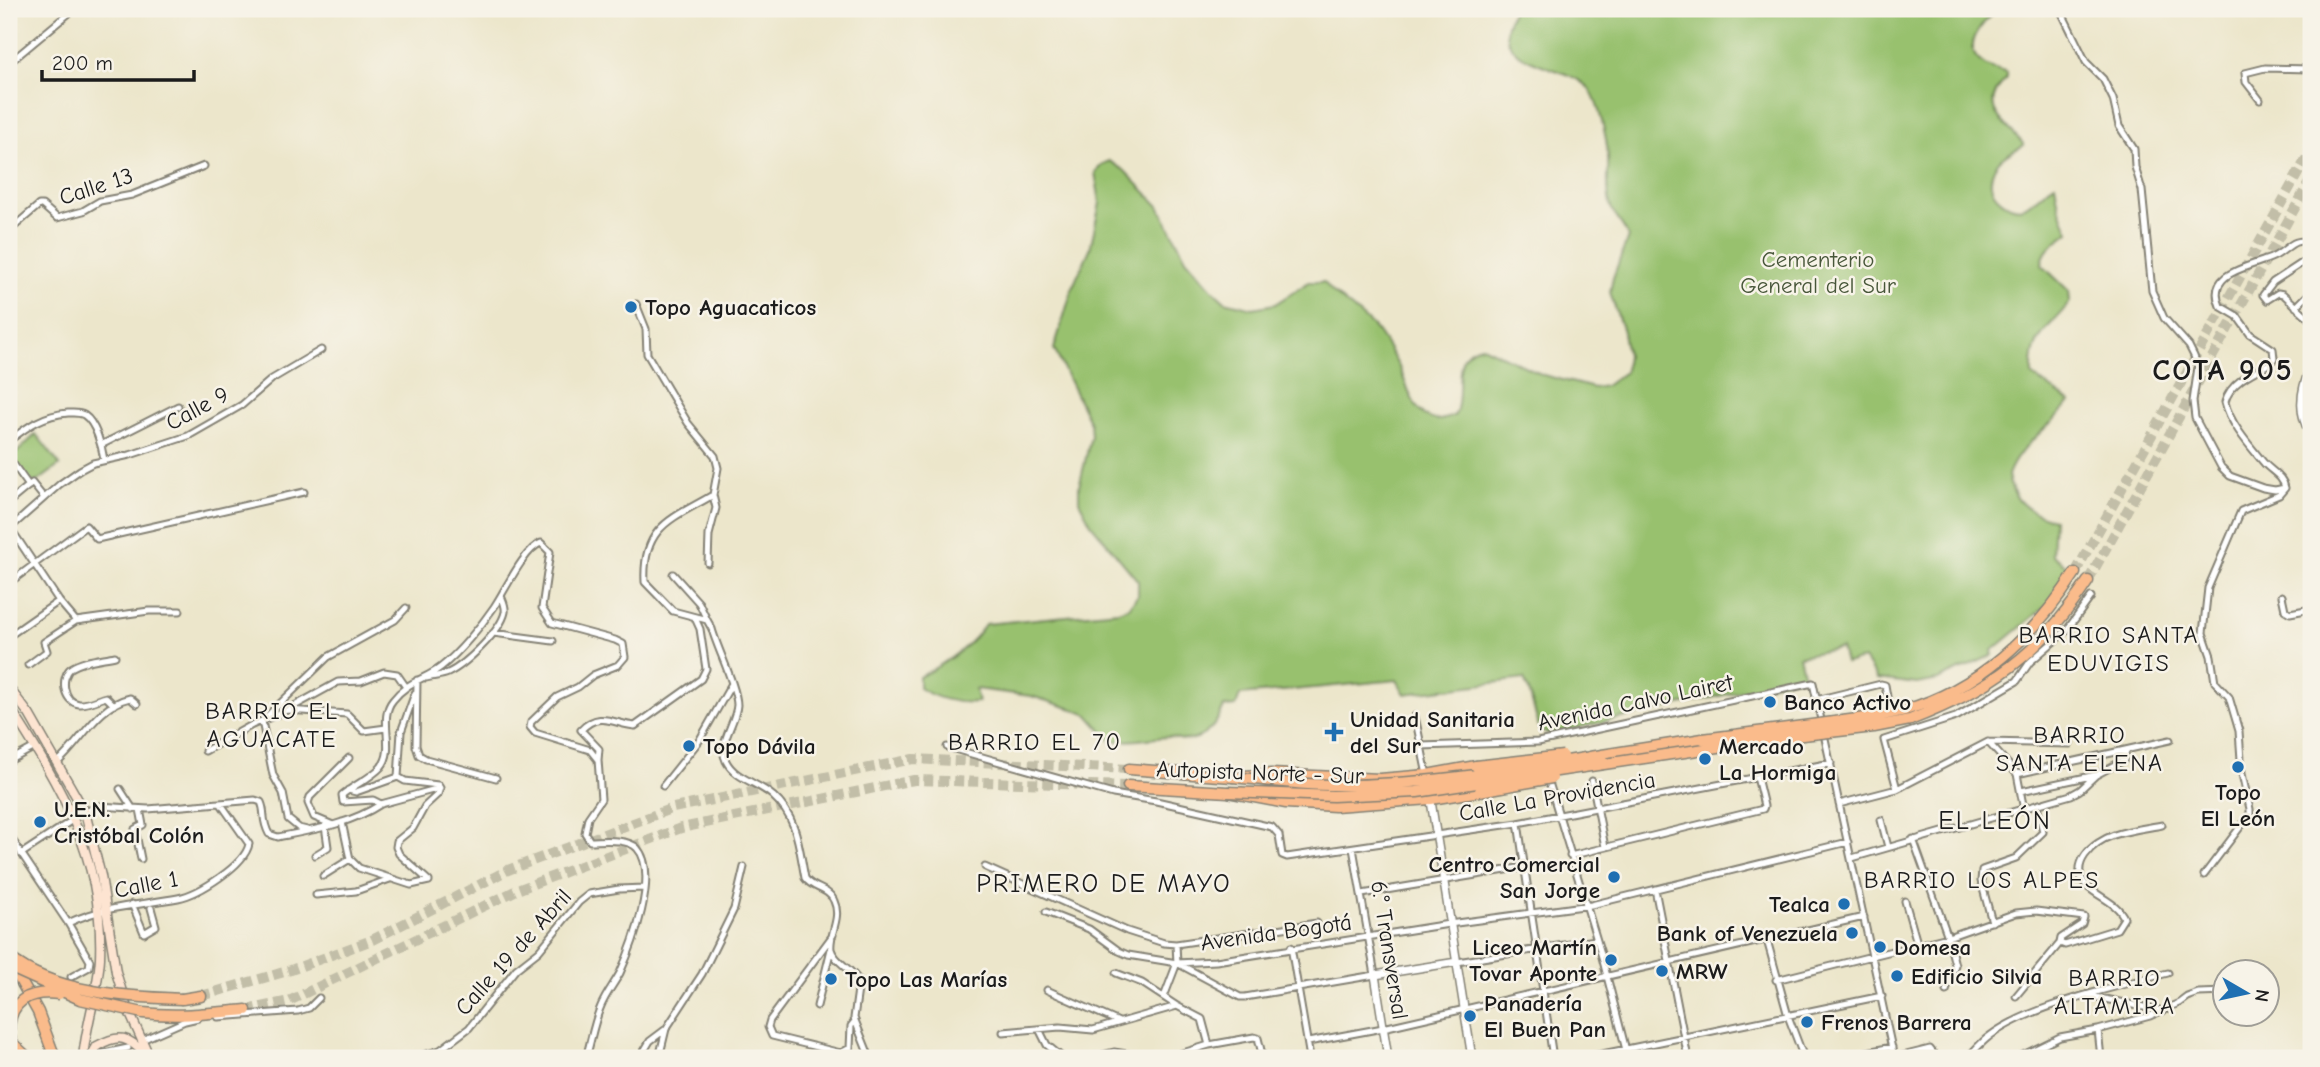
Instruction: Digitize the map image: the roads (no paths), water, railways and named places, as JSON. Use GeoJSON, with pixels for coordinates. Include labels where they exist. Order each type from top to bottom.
{"type":"FeatureCollection","features":[{"type":"Feature","properties":{"kind":"highway","name":"Autopista Norte - Sur"},"geometry":{"type":"LineString","coordinates":[[1129,769],[1321,785],[1391,784],[1872,717],[1907,715],[1977,677],[1998,661],[2039,622],[2075,573]]}},
{"type":"Feature","properties":{"kind":"highway","name":"Autopista Norte - Sur"},"geometry":{"type":"LineString","coordinates":[[1128,786],[1306,796],[1382,795],[1456,787],[1785,737],[1874,727],[1973,693],[2022,660],[2054,626],[2088,581]]}},
{"type":"Feature","properties":{"kind":"highway"},"geometry":{"type":"LineString","coordinates":[[1233,777],[1271,774],[1352,779],[1427,775],[1547,757],[1602,755]]}},
{"type":"Feature","properties":{"kind":"highway"},"geometry":{"type":"LineString","coordinates":[[1228,792],[1286,803],[1351,804],[1431,799],[1534,782],[1580,768]]}},
{"type":"Feature","properties":{"kind":"highway"},"geometry":{"type":"LineString","coordinates":[[9,958],[58,983],[124,996],[182,999],[201,996]]}},
{"type":"Feature","properties":{"kind":"highway"},"geometry":{"type":"LineString","coordinates":[[9,958],[38,1012],[55,1058]]}},
{"type":"Feature","properties":{"kind":"highway"},"geometry":{"type":"LineString","coordinates":[[9,967],[80,999]]}},
{"type":"Feature","properties":{"kind":"highway"},"geometry":{"type":"LineString","coordinates":[[28,1058],[12,1043],[9,1033],[12,1010],[26,998],[45,993],[143,1013],[181,1015],[246,1010]]}},
{"type":"Feature","properties":{"kind":"main road"},"geometry":{"type":"LineString","coordinates":[[9,688],[29,714],[85,812],[99,866],[99,975],[88,1058]]}},
{"type":"Feature","properties":{"kind":"main road"},"geometry":{"type":"LineString","coordinates":[[9,706],[74,819],[88,861],[126,1005],[150,1058]]}},
{"type":"Feature","properties":{"kind":"main road"},"geometry":{"type":"LineString","coordinates":[[88,1058],[97,1046],[121,1038],[133,1042],[150,1058]]}},
{"type":"Feature","properties":{"kind":"street"},"geometry":{"type":"LineString","coordinates":[[9,63],[74,9]]}},
{"type":"Feature","properties":{"kind":"street"},"geometry":{"type":"LineString","coordinates":[[2060,9],[2086,62],[2103,79],[2111,94],[2119,126],[2134,149],[2135,167],[2142,190],[2152,291],[2164,318],[2189,346],[2198,367],[2193,401],[2195,418],[2221,467],[2230,476],[2263,488],[2285,488]]}},
{"type":"Feature","properties":{"kind":"street"},"geometry":{"type":"LineString","coordinates":[[2260,100],[2246,82],[2245,73],[2265,68],[2311,68],[2311,83]]}},
{"type":"Feature","properties":{"kind":"street","name":"Calle 13"},"geometry":{"type":"LineString","coordinates":[[9,230],[39,205],[43,205],[57,218],[83,211],[100,201],[132,195],[204,166]]}},
{"type":"Feature","properties":{"kind":"street"},"geometry":{"type":"LineString","coordinates":[[2285,488],[2281,478],[2263,461],[2234,423],[2225,402],[2235,385],[2271,363],[2273,349],[2250,334],[2237,316],[2220,306],[2218,291],[2224,278],[2230,273],[2275,256],[2293,242],[2311,242]]}},
{"type":"Feature","properties":{"kind":"street"},"geometry":{"type":"LineString","coordinates":[[2311,257],[2273,282],[2263,295],[2267,300],[2280,293],[2311,320]]}},
{"type":"Feature","properties":{"kind":"street"},"geometry":{"type":"LineString","coordinates":[[2296,307],[2311,292]]}},
{"type":"Feature","properties":{"kind":"street"},"geometry":{"type":"LineString","coordinates":[[636,304],[646,329],[648,354],[688,423],[715,456],[718,468],[713,495],[716,508],[709,535],[708,564]]}},
{"type":"Feature","properties":{"kind":"street","name":"Calle 9"},"geometry":{"type":"LineString","coordinates":[[9,527],[80,470],[104,460],[130,455],[188,436],[242,405],[272,379],[321,350]]}},
{"type":"Feature","properties":{"kind":"street"},"geometry":{"type":"LineString","coordinates":[[2311,367],[2301,400],[2302,415],[2311,435]]}},
{"type":"Feature","properties":{"kind":"street"},"geometry":{"type":"LineString","coordinates":[[101,445],[178,406]]}},
{"type":"Feature","properties":{"kind":"street"},"geometry":{"type":"LineString","coordinates":[[9,442],[32,423],[47,416],[77,413],[90,421],[101,445],[104,460]]}},
{"type":"Feature","properties":{"kind":"street"},"geometry":{"type":"LineString","coordinates":[[9,458],[29,485]]}},
{"type":"Feature","properties":{"kind":"street"},"geometry":{"type":"LineString","coordinates":[[9,502],[32,483],[44,498]]}},
{"type":"Feature","properties":{"kind":"street"},"geometry":{"type":"LineString","coordinates":[[2204,875],[2250,814],[2242,774],[2239,731],[2229,697],[2216,682],[2211,656],[2204,641],[2206,596],[2241,511],[2279,495],[2285,488]]}},
{"type":"Feature","properties":{"kind":"street"},"geometry":{"type":"LineString","coordinates":[[9,583],[86,526],[97,539],[304,492]]}},
{"type":"Feature","properties":{"kind":"street"},"geometry":{"type":"LineString","coordinates":[[706,620],[673,611],[645,582],[644,565],[647,548],[657,531],[670,520],[713,495]]}},
{"type":"Feature","properties":{"kind":"street"},"geometry":{"type":"LineString","coordinates":[[9,527],[59,601],[76,621]]}},
{"type":"Feature","properties":{"kind":"street"},"geometry":{"type":"LineString","coordinates":[[381,804],[373,800],[343,802],[342,795],[382,766],[388,751],[387,709],[415,680],[441,668],[470,637],[502,596],[526,556],[541,543],[551,552],[542,608],[552,623],[568,625],[623,644],[625,657],[618,665],[593,675],[578,687],[557,697],[531,722],[530,727],[535,733],[590,750],[598,760]]}},
{"type":"Feature","properties":{"kind":"street"},"geometry":{"type":"LineString","coordinates":[[673,574],[699,603],[712,629],[732,685],[737,704],[725,745],[725,758],[738,774],[773,796],[786,811],[799,836],[805,878],[808,883],[834,898],[837,909],[836,926],[817,1006]]}},
{"type":"Feature","properties":{"kind":"street"},"geometry":{"type":"LineString","coordinates":[[415,680],[447,673],[461,665],[501,622],[505,611],[502,596]]}},
{"type":"Feature","properties":{"kind":"street"},"geometry":{"type":"LineString","coordinates":[[2282,596],[2285,610],[2290,613],[2311,609]]}},
{"type":"Feature","properties":{"kind":"street"},"geometry":{"type":"LineString","coordinates":[[1898,789],[1884,740],[1956,717],[2017,681],[2029,662],[2067,630],[2091,597]]}},
{"type":"Feature","properties":{"kind":"street"},"geometry":{"type":"LineString","coordinates":[[9,636],[59,601]]}},
{"type":"Feature","properties":{"kind":"street"},"geometry":{"type":"LineString","coordinates":[[262,721],[328,657],[395,620],[406,608]]}},
{"type":"Feature","properties":{"kind":"street"},"geometry":{"type":"LineString","coordinates":[[28,665],[47,652],[44,642],[76,621],[136,612],[180,611]]}},
{"type":"Feature","properties":{"kind":"street"},"geometry":{"type":"LineString","coordinates":[[586,1058],[600,1007],[637,933],[644,888],[644,860],[637,848],[626,842],[590,841],[585,833],[588,818],[601,799],[599,749],[581,730],[599,719],[609,718],[622,725],[635,726],[701,679],[706,669],[700,629],[695,618]]}},
{"type":"Feature","properties":{"kind":"street"},"geometry":{"type":"LineString","coordinates":[[493,633],[553,641]]}},
{"type":"Feature","properties":{"kind":"street"},"geometry":{"type":"LineString","coordinates":[[114,705],[106,697],[77,704],[69,699],[64,683],[66,674],[75,666],[115,656]]}},
{"type":"Feature","properties":{"kind":"street"},"geometry":{"type":"LineString","coordinates":[[205,751],[338,681],[361,681],[384,672],[397,674],[406,687]]}},
{"type":"Feature","properties":{"kind":"street"},"geometry":{"type":"LineString","coordinates":[[415,680],[416,746],[419,755],[496,778]]}},
{"type":"Feature","properties":{"kind":"street","name":"Avenida Calvo Lairet"},"geometry":{"type":"LineString","coordinates":[[1420,746],[1538,742],[1813,683],[1816,700]]}},
{"type":"Feature","properties":{"kind":"street"},"geometry":{"type":"LineString","coordinates":[[1895,737],[1885,685],[1875,684],[1816,700],[1894,1058],[1930,1049],[1937,1058]]}},
{"type":"Feature","properties":{"kind":"street"},"geometry":{"type":"LineString","coordinates":[[663,786],[699,741],[732,685]]}},
{"type":"Feature","properties":{"kind":"street"},"geometry":{"type":"LineString","coordinates":[[398,777],[401,732],[416,691]]}},
{"type":"Feature","properties":{"kind":"street"},"geometry":{"type":"LineString","coordinates":[[58,762],[94,722],[114,705],[130,698],[137,704]]}},
{"type":"Feature","properties":{"kind":"street"},"geometry":{"type":"LineString","coordinates":[[287,710],[346,714],[364,731],[386,728]]}},
{"type":"Feature","properties":{"kind":"street"},"geometry":{"type":"LineString","coordinates":[[1415,716],[1427,775],[1472,1058]]}},
{"type":"Feature","properties":{"kind":"street"},"geometry":{"type":"LineString","coordinates":[[262,721],[273,775],[283,793],[288,819],[299,828],[310,831]]}},
{"type":"Feature","properties":{"kind":"street"},"geometry":{"type":"LineString","coordinates":[[2017,774],[2170,740]]}},
{"type":"Feature","properties":{"kind":"street"},"geometry":{"type":"LineString","coordinates":[[1538,742],[1628,1058]]}},
{"type":"Feature","properties":{"kind":"street"},"geometry":{"type":"LineString","coordinates":[[1839,804],[1898,789],[1988,742],[2070,744]]}},
{"type":"Feature","properties":{"kind":"street"},"geometry":{"type":"LineString","coordinates":[[1988,742],[2017,774],[2024,810]]}},
{"type":"Feature","properties":{"kind":"street"},"geometry":{"type":"LineString","coordinates":[[9,761],[35,747]]}},
{"type":"Feature","properties":{"kind":"street","name":"Calle La Providencia"},"geometry":{"type":"LineString","coordinates":[[947,747],[1113,794],[1156,800],[1272,827],[1279,835],[1282,855],[1287,858],[1518,823],[1831,763]]}},
{"type":"Feature","properties":{"kind":"street"},"geometry":{"type":"LineString","coordinates":[[1852,858],[2071,795],[2096,775],[2124,760],[2126,750]]}},
{"type":"Feature","properties":{"kind":"street"},"geometry":{"type":"LineString","coordinates":[[329,826],[314,817],[308,803],[310,797],[349,758]]}},
{"type":"Feature","properties":{"kind":"street"},"geometry":{"type":"LineString","coordinates":[[2021,790],[2096,775]]}},
{"type":"Feature","properties":{"kind":"street"},"geometry":{"type":"LineString","coordinates":[[348,790],[356,792],[398,777],[438,785],[440,788]]}},
{"type":"Feature","properties":{"kind":"street"},"geometry":{"type":"LineString","coordinates":[[1570,856],[1763,809],[1765,806],[1757,777]]}},
{"type":"Feature","properties":{"kind":"street"},"geometry":{"type":"LineString","coordinates":[[1592,781],[1605,847]]}},
{"type":"Feature","properties":{"kind":"street"},"geometry":{"type":"LineString","coordinates":[[85,812],[99,806],[137,809],[261,802],[262,823],[269,834],[278,837],[329,826],[381,804],[440,788]]}},
{"type":"Feature","properties":{"kind":"street"},"geometry":{"type":"LineString","coordinates":[[342,822],[350,859],[359,868],[411,885],[429,881],[407,862],[396,847],[397,841],[413,828],[425,806],[436,797],[440,788]]}},
{"type":"Feature","properties":{"kind":"street"},"geometry":{"type":"LineString","coordinates":[[120,789],[137,809],[143,825],[135,829]]}},
{"type":"Feature","properties":{"kind":"street","name":"Calle 1"},"geometry":{"type":"LineString","coordinates":[[68,923],[101,910],[180,898],[207,885],[239,862],[249,844],[221,804]]}},
{"type":"Feature","properties":{"kind":"street"},"geometry":{"type":"LineString","coordinates":[[1992,922],[1981,881],[1982,870],[2016,858],[2043,832],[2037,805]]}},
{"type":"Feature","properties":{"kind":"street"},"geometry":{"type":"LineString","coordinates":[[21,854],[74,819]]}},
{"type":"Feature","properties":{"kind":"street"},"geometry":{"type":"LineString","coordinates":[[132,820],[141,859]]}},
{"type":"Feature","properties":{"kind":"street"},"geometry":{"type":"LineString","coordinates":[[1881,820],[1888,846]]}},
{"type":"Feature","properties":{"kind":"street"},"geometry":{"type":"LineString","coordinates":[[1518,823],[1553,1058]]}},
{"type":"Feature","properties":{"kind":"street"},"geometry":{"type":"LineString","coordinates":[[2060,943],[2065,945],[2117,929],[2124,918],[2121,912],[2089,888],[2081,877],[2080,861],[2085,854],[2116,834],[2162,825]]}},
{"type":"Feature","properties":{"kind":"street"},"geometry":{"type":"LineString","coordinates":[[315,855],[328,847],[329,826]]}},
{"type":"Feature","properties":{"kind":"street"},"geometry":{"type":"LineString","coordinates":[[9,835],[90,961],[89,967],[71,977]]}},
{"type":"Feature","properties":{"kind":"street"},"geometry":{"type":"LineString","coordinates":[[1913,839],[1948,937],[1955,965],[1946,991]]}},
{"type":"Feature","properties":{"kind":"street","name":"Avenida Bogotá"},"geometry":{"type":"LineString","coordinates":[[1046,912],[1089,929],[1119,951],[1177,962],[1216,961],[1449,923],[1585,905],[1848,842]]}},
{"type":"Feature","properties":{"kind":"street","name":"6.° Transversal"},"geometry":{"type":"LineString","coordinates":[[1353,848],[1388,1058]]}},
{"type":"Feature","properties":{"kind":"street"},"geometry":{"type":"LineString","coordinates":[[323,876],[350,859]]}},
{"type":"Feature","properties":{"kind":"street"},"geometry":{"type":"LineString","coordinates":[[659,1058],[666,1029],[702,974],[726,927],[734,909],[744,867]]}},
{"type":"Feature","properties":{"kind":"street"},"geometry":{"type":"LineString","coordinates":[[985,867],[1127,930],[1164,943],[1176,944],[1317,923]]}},
{"type":"Feature","properties":{"kind":"street"},"geometry":{"type":"LineString","coordinates":[[1362,894],[1524,867]]}},
{"type":"Feature","properties":{"kind":"street"},"geometry":{"type":"LineString","coordinates":[[316,895],[356,891],[390,878]]}},
{"type":"Feature","properties":{"kind":"street","name":"Calle 19 de Abril"},"geometry":{"type":"LineString","coordinates":[[414,1058],[440,1050],[469,1028],[516,969],[539,951],[579,902],[589,894],[644,888]]}},
{"type":"Feature","properties":{"kind":"street"},"geometry":{"type":"LineString","coordinates":[[1655,889],[1688,1058]]}},
{"type":"Feature","properties":{"kind":"street"},"geometry":{"type":"LineString","coordinates":[[1905,901],[1917,943]]}},
{"type":"Feature","properties":{"kind":"street"},"geometry":{"type":"LineString","coordinates":[[132,904],[144,933],[156,926],[150,908]]}},
{"type":"Feature","properties":{"kind":"street"},"geometry":{"type":"LineString","coordinates":[[1776,980],[1948,937],[2016,913],[2036,911],[2084,917],[2081,924],[2061,938],[2060,943],[2016,996]]}},
{"type":"Feature","properties":{"kind":"street"},"geometry":{"type":"LineString","coordinates":[[1308,1042],[1465,1010],[1864,917]]}},
{"type":"Feature","properties":{"kind":"street"},"geometry":{"type":"LineString","coordinates":[[833,935],[770,1020],[769,1032],[772,1036],[841,1053],[850,1048],[851,1026],[855,1021]]}},
{"type":"Feature","properties":{"kind":"street"},"geometry":{"type":"LineString","coordinates":[[1177,962],[1240,997],[1596,940]]}},
{"type":"Feature","properties":{"kind":"street"},"geometry":{"type":"LineString","coordinates":[[1767,940],[1776,980],[1804,1058]]}},
{"type":"Feature","properties":{"kind":"street"},"geometry":{"type":"LineString","coordinates":[[1164,998],[1177,962],[1176,944]]}},
{"type":"Feature","properties":{"kind":"street"},"geometry":{"type":"LineString","coordinates":[[1292,947],[1310,1058]]}},
{"type":"Feature","properties":{"kind":"street"},"geometry":{"type":"LineString","coordinates":[[831,949],[859,982],[855,1021],[870,1058]]}},
{"type":"Feature","properties":{"kind":"street"},"geometry":{"type":"LineString","coordinates":[[1116,973],[1142,983],[1202,1019],[1209,1045]]}},
{"type":"Feature","properties":{"kind":"street"},"geometry":{"type":"LineString","coordinates":[[1967,1058],[1986,1039],[2025,1016],[2087,995],[2168,973]]}},
{"type":"Feature","properties":{"kind":"street"},"geometry":{"type":"LineString","coordinates":[[1047,990],[1119,1023]]}},
{"type":"Feature","properties":{"kind":"street"},"geometry":{"type":"LineString","coordinates":[[2017,1058],[2060,1037],[2098,1030],[2163,1011],[2187,997],[2212,992]]}},
{"type":"Feature","properties":{"kind":"street"},"geometry":{"type":"LineString","coordinates":[[2087,995],[2163,1011]]}},
{"type":"Feature","properties":{"kind":"street"},"geometry":{"type":"LineString","coordinates":[[1583,1058],[1882,996]]}},
{"type":"Feature","properties":{"kind":"street"},"geometry":{"type":"LineString","coordinates":[[142,1040],[201,1017],[298,1011],[309,1008],[319,999]]}},
{"type":"Feature","properties":{"kind":"street"},"geometry":{"type":"LineString","coordinates":[[1003,1032],[1060,1027],[1093,1030],[1177,1006]]}},
{"type":"Feature","properties":{"kind":"street"},"geometry":{"type":"LineString","coordinates":[[640,1058],[650,1041],[666,1029]]}},
{"type":"Feature","properties":{"kind":"street"},"geometry":{"type":"LineString","coordinates":[[1039,1029],[1047,1045],[1063,1058]]}},
{"type":"Feature","properties":{"kind":"street"},"geometry":{"type":"LineString","coordinates":[[2098,1030],[2101,1058]]}},
{"type":"Feature","properties":{"kind":"street"},"geometry":{"type":"LineString","coordinates":[[1166,1058],[1209,1045],[1258,1038],[1264,1058]]}},
{"type":"Feature","properties":{"kind":"street"},"geometry":{"type":"LineString","coordinates":[[1837,1058],[1892,1047]]}},
{"type":"Feature","properties":{"kind":"street"},"geometry":{"type":"LineString","coordinates":[[88,1058],[128,1048]]}},
{"type":"Feature","properties":{"kind":"street"},"geometry":{"type":"LineString","coordinates":[[1100,1058],[1114,1052],[1152,1058]]}},
{"type":"Feature","properties":{"kind":"street"},"geometry":{"type":"LineString","coordinates":[[2154,1058],[2167,1055]]}},
{"type":"Feature","properties":{"kind":"tunnel"},"geometry":{"type":"LineString","coordinates":[[2075,573],[2311,150]]}},
{"type":"Feature","properties":{"kind":"tunnel"},"geometry":{"type":"LineString","coordinates":[[2088,581],[2311,179]]}},
{"type":"Feature","properties":{"kind":"tunnel"},"geometry":{"type":"LineString","coordinates":[[201,996],[291,970],[372,940],[508,870],[673,808],[913,759],[1129,769]]}},
{"type":"Feature","properties":{"kind":"tunnel"},"geometry":{"type":"LineString","coordinates":[[246,1010],[289,1001],[517,890],[681,828],[914,780],[1128,786]]}},
{"type":"Feature","properties":{"kind":"place","name":"Topo Aguacaticos"},"geometry":{"type":"Point","coordinates":[631,307]}},
{"type":"Feature","properties":{"kind":"place","name":"Banco Activo"},"geometry":{"type":"Point","coordinates":[1770,702]}},
{"type":"Feature","properties":{"kind":"place","name":"Unidad Sanitaria del Sur"},"geometry":{"type":"Point","coordinates":[1334,732]}},
{"type":"Feature","properties":{"kind":"place","name":"Topo Dávila"},"geometry":{"type":"Point","coordinates":[689,746]}},
{"type":"Feature","properties":{"kind":"place","name":"Mercado La Hormiga"},"geometry":{"type":"Point","coordinates":[1705,759]}},
{"type":"Feature","properties":{"kind":"place","name":"Topo El León"},"geometry":{"type":"Point","coordinates":[2238,767]}},
{"type":"Feature","properties":{"kind":"place","name":"U.E.N. Cristóbal Colón"},"geometry":{"type":"Point","coordinates":[40,822]}},
{"type":"Feature","properties":{"kind":"place","name":"Centro Comercial San Jorge"},"geometry":{"type":"Point","coordinates":[1614,877]}},
{"type":"Feature","properties":{"kind":"place","name":"Tealca"},"geometry":{"type":"Point","coordinates":[1844,904]}},
{"type":"Feature","properties":{"kind":"place","name":"Bank of Venezuela"},"geometry":{"type":"Point","coordinates":[1852,933]}},
{"type":"Feature","properties":{"kind":"place","name":"Domesa"},"geometry":{"type":"Point","coordinates":[1880,947]}},
{"type":"Feature","properties":{"kind":"place","name":"Liceo Martín Tovar Aponte"},"geometry":{"type":"Point","coordinates":[1611,960]}},
{"type":"Feature","properties":{"kind":"place","name":"MRW"},"geometry":{"type":"Point","coordinates":[1662,971]}},
{"type":"Feature","properties":{"kind":"place","name":"Edificio Silvia"},"geometry":{"type":"Point","coordinates":[1897,976]}},
{"type":"Feature","properties":{"kind":"place","name":"Topo Las Marías"},"geometry":{"type":"Point","coordinates":[831,979]}},
{"type":"Feature","properties":{"kind":"place","name":"Panadería El Buen Pan"},"geometry":{"type":"Point","coordinates":[1470,1016]}},
{"type":"Feature","properties":{"kind":"place","name":"Frenos Barrera"},"geometry":{"type":"Point","coordinates":[1807,1022]}},
{"type":"Feature","properties":{"kind":"district","name":"COTA 905"},"geometry":{"type":"Point","coordinates":[2223,370]}},
{"type":"Feature","properties":{"kind":"district","name":"BARRIO SANTA EDUVIGIS"},"geometry":{"type":"Point","coordinates":[2109,649]}},
{"type":"Feature","properties":{"kind":"district","name":"BARRIO EL AGUACATE"},"geometry":{"type":"Point","coordinates":[272,725]}},
{"type":"Feature","properties":{"kind":"district","name":"BARRIO EL 70"},"geometry":{"type":"Point","coordinates":[1035,742]}},
{"type":"Feature","properties":{"kind":"district","name":"BARRIO SANTA ELENA"},"geometry":{"type":"Point","coordinates":[2080,749]}},
{"type":"Feature","properties":{"kind":"district","name":"EL LEÓN"},"geometry":{"type":"Point","coordinates":[1995,820]}},
{"type":"Feature","properties":{"kind":"district","name":"BARRIO LOS ALPES"},"geometry":{"type":"Point","coordinates":[1982,880]}},
{"type":"Feature","properties":{"kind":"district","name":"PRIMERO DE MAYO"},"geometry":{"type":"Point","coordinates":[1104,883]}},
{"type":"Feature","properties":{"kind":"district","name":"BARRIO ALTAMIRA"},"geometry":{"type":"Point","coordinates":[2115,992]}},
{"type":"Feature","properties":{"kind":"park label","name":"Cementerio General del Sur"},"geometry":{"type":"Point","coordinates":[1818,272]}}]}
